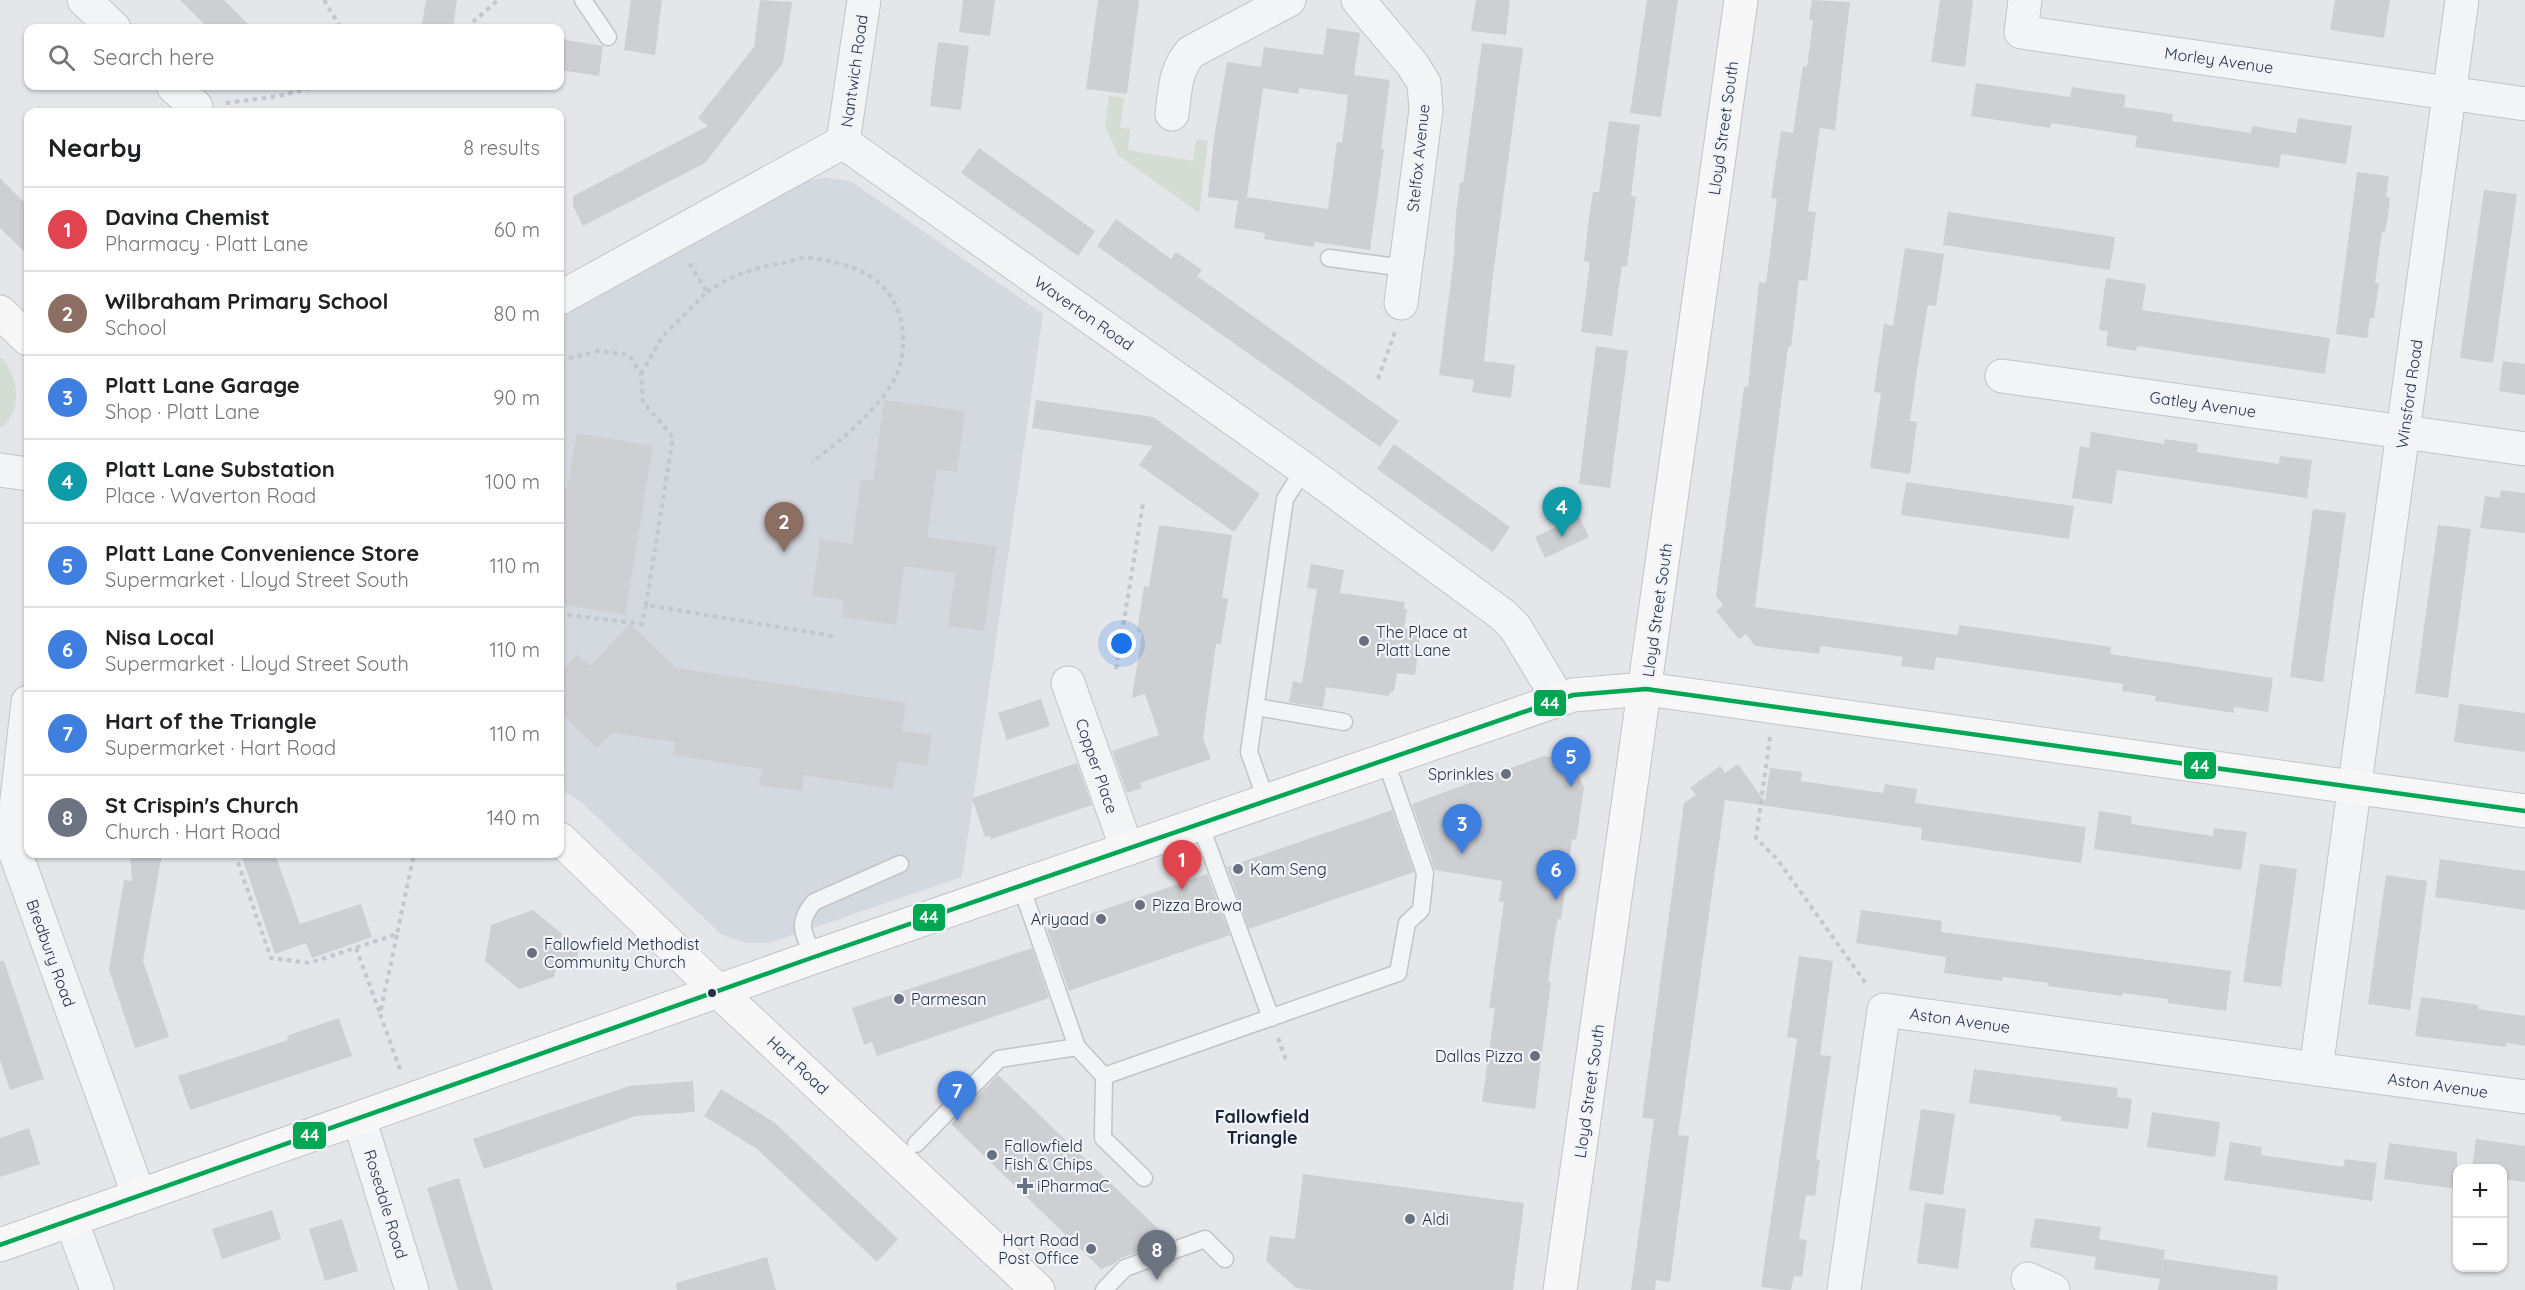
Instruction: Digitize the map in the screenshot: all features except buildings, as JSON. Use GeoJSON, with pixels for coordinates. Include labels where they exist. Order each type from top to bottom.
{"type":"FeatureCollection","features":[{"type":"Feature","properties":{"kind":"street"},"geometry":{"type":"LineString","coordinates":[[84,0],[110,24]]}},
{"type":"Feature","properties":{"kind":"street","name":"Nantwich Road"},"geometry":{"type":"LineString","coordinates":[[843,142],[864,0]]}},
{"type":"Feature","properties":{"kind":"street"},"geometry":{"type":"LineString","coordinates":[[1172,114],[1178,71],[1191,52],[1289,0]]}},
{"type":"Feature","properties":{"kind":"street","name":"Stelfox Avenue"},"geometry":{"type":"LineString","coordinates":[[1358,0],[1412,64],[1424,83],[1426,110],[1401,303]]}},
{"type":"Feature","properties":{"kind":"street","name":"Lloyd Street South"},"geometry":{"type":"LineString","coordinates":[[1560,1290],[1741,0]]}},
{"type":"Feature","properties":{"kind":"street","name":"Morley Avenue"},"geometry":{"type":"LineString","coordinates":[[2025,0],[2021,32],[2450,93]]}},
{"type":"Feature","properties":{"kind":"street","name":"Winsford Road"},"geometry":{"type":"LineString","coordinates":[[2355,788],[2462,0]]}},
{"type":"Feature","properties":{"kind":"street"},"geometry":{"type":"LineString","coordinates":[[2450,93],[2525,104]]}},
{"type":"Feature","properties":{"kind":"street"},"geometry":{"type":"LineString","coordinates":[[564,296],[843,142]]}},
{"type":"Feature","properties":{"kind":"street","name":"Waverton Road"},"geometry":{"type":"LineString","coordinates":[[843,142],[1304,469],[1503,615],[1515,627],[1558,700]]}},
{"type":"Feature","properties":{"kind":"street"},"geometry":{"type":"LineString","coordinates":[[0,312],[24,335]]}},
{"type":"Feature","properties":{"kind":"street","name":"Gatley Avenue"},"geometry":{"type":"LineString","coordinates":[[2002,376],[2525,449]]}},
{"type":"Feature","properties":{"kind":"street","name":"Copper Place"},"geometry":{"type":"LineString","coordinates":[[1068,683],[1127,849]]}},
{"type":"Feature","properties":{"kind":"street"},"geometry":{"type":"LineString","coordinates":[[0,1245],[814,957],[1573,695],[1646,689],[2525,811]]}},
{"type":"Feature","properties":{"kind":"street","name":"Bredbury Road"},"geometry":{"type":"LineString","coordinates":[[24,737],[12,843],[139,1196]]}},
{"type":"Feature","properties":{"kind":"street"},"geometry":{"type":"LineString","coordinates":[[2316,1069],[2355,788]]}},
{"type":"Feature","properties":{"kind":"street","name":"Hart Road"},"geometry":{"type":"LineString","coordinates":[[564,843],[718,991],[1038,1290]]}},
{"type":"Feature","properties":{"kind":"street"},"geometry":{"type":"LineString","coordinates":[[1844,1290],[1884,1010]]}},
{"type":"Feature","properties":{"kind":"street","name":"Aston Avenue"},"geometry":{"type":"LineString","coordinates":[[1884,1010],[2525,1097]]}},
{"type":"Feature","properties":{"kind":"street","name":"Rosedale Road"},"geometry":{"type":"LineString","coordinates":[[359,1118],[412,1290]]}},
{"type":"Feature","properties":{"kind":"street"},"geometry":{"type":"LineString","coordinates":[[71,1220],[97,1290]]}},
{"type":"Feature","properties":{"kind":"lane"},"geometry":{"type":"LineString","coordinates":[[584,0],[609,38]]}},
{"type":"Feature","properties":{"kind":"lane"},"geometry":{"type":"LineString","coordinates":[[1329,258],[1406,268]]}},
{"type":"Feature","properties":{"kind":"lane"},"geometry":{"type":"LineString","coordinates":[[1266,801],[1249,752],[1285,499],[1304,469]]}},
{"type":"Feature","properties":{"kind":"lane"},"geometry":{"type":"LineString","coordinates":[[1256,707],[1344,722]]}},
{"type":"Feature","properties":{"kind":"lane"},"geometry":{"type":"LineString","coordinates":[[1104,1076],[1398,973],[1407,923],[1421,910],[1425,873],[1385,759]]}},
{"type":"Feature","properties":{"kind":"lane"},"geometry":{"type":"LineString","coordinates":[[1200,824],[1270,1018]]}},
{"type":"Feature","properties":{"kind":"lane"},"geometry":{"type":"LineString","coordinates":[[814,957],[803,932],[804,914],[814,902],[900,864]]}},
{"type":"Feature","properties":{"kind":"lane"},"geometry":{"type":"LineString","coordinates":[[1021,886],[1077,1047],[1104,1076],[1103,1138],[1144,1178]]}},
{"type":"Feature","properties":{"kind":"lane"},"geometry":{"type":"LineString","coordinates":[[916,1144],[999,1059],[1077,1047]]}},
{"type":"Feature","properties":{"kind":"lane"},"geometry":{"type":"LineString","coordinates":[[1104,1290],[1125,1268],[1205,1239],[1225,1259]]}},
{"type":"Feature","properties":{"kind":"path"},"geometry":{"type":"LineString","coordinates":[[324,0],[339,24]]}},
{"type":"Feature","properties":{"kind":"path"},"geometry":{"type":"LineString","coordinates":[[471,24],[498,0]]}},
{"type":"Feature","properties":{"kind":"path"},"geometry":{"type":"LineString","coordinates":[[185,96],[279,96],[303,90]]}},
{"type":"Feature","properties":{"kind":"path"},"geometry":{"type":"LineString","coordinates":[[672,236],[707,292]]}},
{"type":"Feature","properties":{"kind":"path"},"geometry":{"type":"LineString","coordinates":[[641,374],[663,336],[707,292],[723,281],[755,267],[808,258],[853,267],[878,282],[888,295],[897,310],[905,336],[897,374],[883,396],[838,444],[812,462]]}},
{"type":"Feature","properties":{"kind":"path"},"geometry":{"type":"LineString","coordinates":[[1378,379],[1393,342],[1401,303]]}},
{"type":"Feature","properties":{"kind":"path"},"geometry":{"type":"LineString","coordinates":[[564,359],[599,351],[628,356],[641,374],[643,402],[673,437],[642,624],[569,615],[564,618]]}},
{"type":"Feature","properties":{"kind":"path"},"geometry":{"type":"LineString","coordinates":[[1116,669],[1143,504]]}},
{"type":"Feature","properties":{"kind":"path"},"geometry":{"type":"LineString","coordinates":[[646,605],[832,636]]}},
{"type":"Feature","properties":{"kind":"path"},"geometry":{"type":"LineString","coordinates":[[1775,707],[1756,838],[1777,859],[1884,1010]]}},
{"type":"Feature","properties":{"kind":"path"},"geometry":{"type":"LineString","coordinates":[[236,858],[271,958],[310,963],[397,934]]}},
{"type":"Feature","properties":{"kind":"path"},"geometry":{"type":"LineString","coordinates":[[380,1014],[413,858]]}},
{"type":"Feature","properties":{"kind":"path"},"geometry":{"type":"LineString","coordinates":[[356,948],[411,1100]]}},
{"type":"Feature","properties":{"kind":"shaded area"},"geometry":{"type":"Polygon","coordinates":[[[1109,96],[1124,98],[1120,128],[1130,129],[1128,150],[1193,161],[1196,139],[1208,141],[1199,213],[1118,155],[1105,126],[1109,96]]]}},
{"type":"Feature","properties":{"kind":"shaded area"},"geometry":{"type":"Polygon","coordinates":[[[826,177],[852,182],[1043,314],[962,877],[769,943],[746,943],[722,935],[581,802],[564,791],[564,313],[805,181],[826,177]]]}},
{"type":"Feature","properties":{"kind":"shaded area"},"geometry":{"type":"Polygon","coordinates":[[[0,357],[15,383],[16,403],[8,421],[0,428],[0,357]]]}},
{"type":"Feature","properties":{"kind":"transit line","name":"44"},"geometry":{"type":"LineString","coordinates":[[0,1245],[814,957],[1573,695],[1646,689],[2525,811]]}},
{"type":"Feature","properties":{"kind":"place","name":"Platt Lane Substation"},"geometry":{"type":"Point","coordinates":[1562,537]}},
{"type":"Feature","properties":{"kind":"place","name":"Wilbraham Primary School"},"geometry":{"type":"Point","coordinates":[784,552]}},
{"type":"Feature","properties":{"kind":"place","name":"The Place at Platt Lane"},"geometry":{"type":"Point","coordinates":[1364,641]}},
{"type":"Feature","properties":{"kind":"place","name":"Sprinkles"},"geometry":{"type":"Point","coordinates":[1506,774]}},
{"type":"Feature","properties":{"kind":"place","name":"Platt Lane Convenience Store"},"geometry":{"type":"Point","coordinates":[1571,787]}},
{"type":"Feature","properties":{"kind":"place","name":"Platt Lane Garage"},"geometry":{"type":"Point","coordinates":[1462,854]}},
{"type":"Feature","properties":{"kind":"place","name":"Kam Seng"},"geometry":{"type":"Point","coordinates":[1238,869]}},
{"type":"Feature","properties":{"kind":"place","name":"Davina Chemist"},"geometry":{"type":"Point","coordinates":[1182,890]}},
{"type":"Feature","properties":{"kind":"place","name":"Nisa Local"},"geometry":{"type":"Point","coordinates":[1556,900]}},
{"type":"Feature","properties":{"kind":"place","name":"Pizza Browa"},"geometry":{"type":"Point","coordinates":[1140,905]}},
{"type":"Feature","properties":{"kind":"place","name":"Ariyaad"},"geometry":{"type":"Point","coordinates":[1101,919]}},
{"type":"Feature","properties":{"kind":"place","name":"Fallowfield Methodist Community Church"},"geometry":{"type":"Point","coordinates":[532,953]}},
{"type":"Feature","properties":{"kind":"place","name":"Parmesan"},"geometry":{"type":"Point","coordinates":[899,999]}},
{"type":"Feature","properties":{"kind":"place","name":"Dallas Pizza"},"geometry":{"type":"Point","coordinates":[1535,1056]}},
{"type":"Feature","properties":{"kind":"place","name":"Hart of the Triangle"},"geometry":{"type":"Point","coordinates":[957,1121]}},
{"type":"Feature","properties":{"kind":"place","name":"Fallowfield Fish & Chips"},"geometry":{"type":"Point","coordinates":[992,1155]}},
{"type":"Feature","properties":{"kind":"place","name":"iPharmaC"},"geometry":{"type":"Point","coordinates":[1025,1186]}},
{"type":"Feature","properties":{"kind":"place","name":"Aldi"},"geometry":{"type":"Point","coordinates":[1410,1219]}},
{"type":"Feature","properties":{"kind":"place","name":"Hart Road Post Office"},"geometry":{"type":"Point","coordinates":[1091,1249]}},
{"type":"Feature","properties":{"kind":"place","name":"St Crispin's Church"},"geometry":{"type":"Point","coordinates":[1157,1280]}},
{"type":"Feature","properties":{"kind":"district","name":"Fallowfield Triangle"},"geometry":{"type":"Point","coordinates":[1262,1126]}}]}
